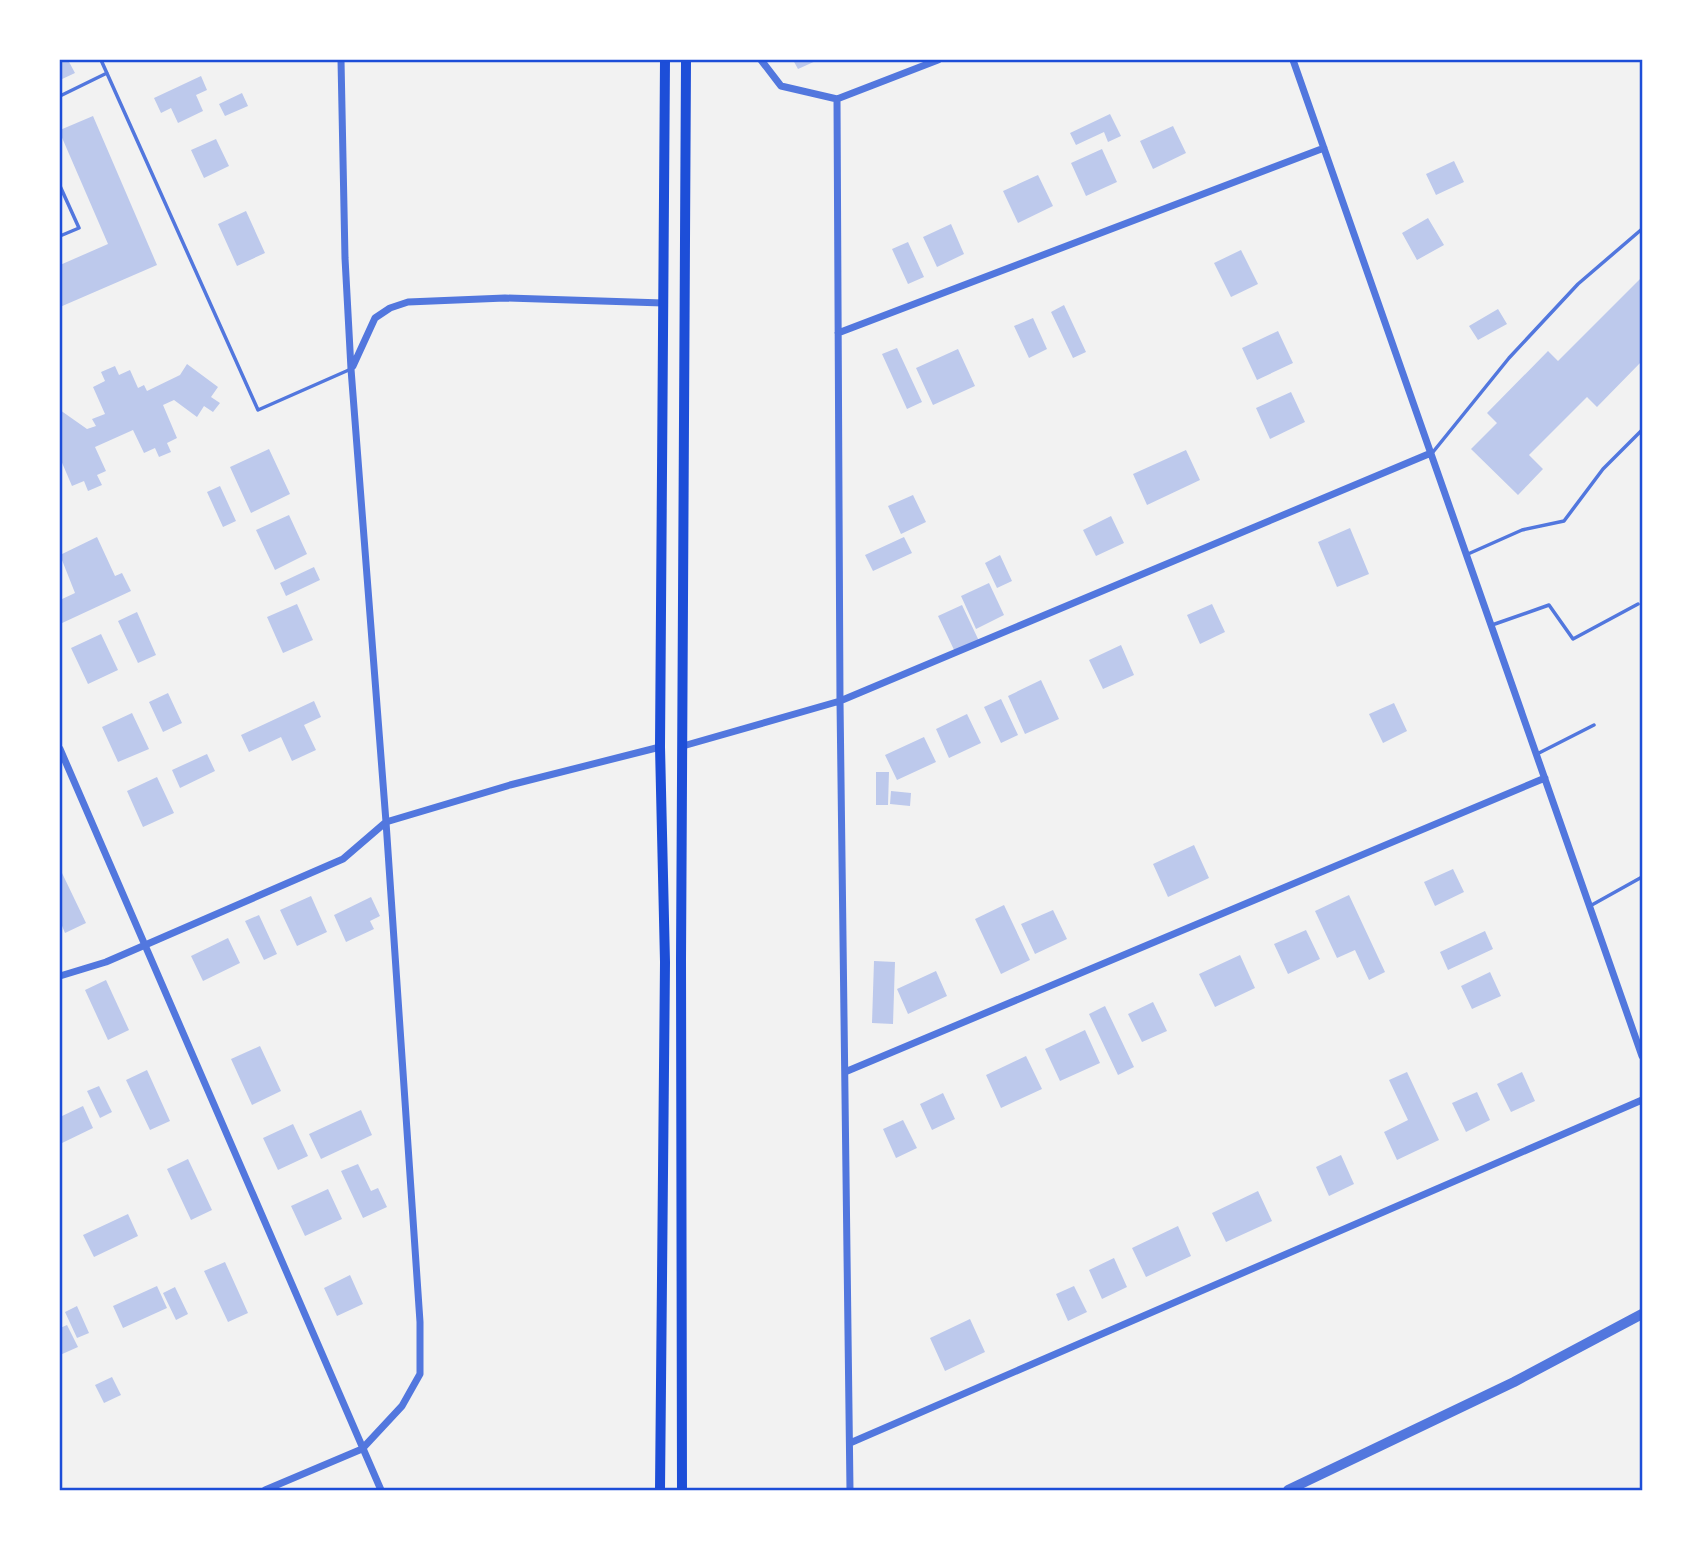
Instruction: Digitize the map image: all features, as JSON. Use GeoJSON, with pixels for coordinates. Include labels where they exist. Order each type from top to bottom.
{"type":"FeatureCollection","features":[{"type":"Feature","properties":{"kind":"main road"},"geometry":{"type":"LineString","coordinates":[[660,1490],[665,962],[660,747],[665,60]]}},
{"type":"Feature","properties":{"kind":"main road"},"geometry":{"type":"LineString","coordinates":[[682,1490],[681,960],[685,60]]}},
{"type":"Feature","properties":{"kind":"street"},"geometry":{"type":"LineString","coordinates":[[265,1490],[362,1448],[402,1406],[420,1374],[420,1322],[386,822],[351,369],[345,258],[341,60]]}},
{"type":"Feature","properties":{"kind":"street"},"geometry":{"type":"LineString","coordinates":[[761,60],[781,86],[837,99],[938,60]]}},
{"type":"Feature","properties":{"kind":"street"},"geometry":{"type":"LineString","coordinates":[[1294,60],[1643,1056]]}},
{"type":"Feature","properties":{"kind":"street"},"geometry":{"type":"LineString","coordinates":[[837,99],[840,701],[850,1490]]}},
{"type":"Feature","properties":{"kind":"street"},"geometry":{"type":"LineString","coordinates":[[838,333],[1324,148]]}},
{"type":"Feature","properties":{"kind":"street"},"geometry":{"type":"LineString","coordinates":[[351,369],[375,318],[390,308],[408,302],[505,298],[663,303]]}},
{"type":"Feature","properties":{"kind":"street"},"geometry":{"type":"LineString","coordinates":[[683,746],[840,701],[1431,453]]}},
{"type":"Feature","properties":{"kind":"street"},"geometry":{"type":"LineString","coordinates":[[60,976],[106,962],[343,859],[386,822],[510,785],[660,747]]}},
{"type":"Feature","properties":{"kind":"street"},"geometry":{"type":"LineString","coordinates":[[60,749],[381,1490]]}},
{"type":"Feature","properties":{"kind":"street"},"geometry":{"type":"LineString","coordinates":[[845,1072],[1545,778]]}},
{"type":"Feature","properties":{"kind":"street"},"geometry":{"type":"LineString","coordinates":[[850,1443],[1643,1100]]}},
{"type":"Feature","properties":{"kind":"street"},"geometry":{"type":"LineString","coordinates":[[1288,1490],[1514,1382],[1643,1314]]}},
{"type":"Feature","properties":{"kind":"lane"},"geometry":{"type":"LineString","coordinates":[[102,60],[258,410],[351,369]]}},
{"type":"Feature","properties":{"kind":"lane"},"geometry":{"type":"LineString","coordinates":[[60,96],[107,73]]}},
{"type":"Feature","properties":{"kind":"lane"},"geometry":{"type":"LineString","coordinates":[[60,186],[79,228],[60,236]]}},
{"type":"Feature","properties":{"kind":"lane"},"geometry":{"type":"LineString","coordinates":[[1431,453],[1509,358],[1569,293],[1643,229]]}},
{"type":"Feature","properties":{"kind":"lane"},"geometry":{"type":"LineString","coordinates":[[1466,554],[1489,547],[1522,530],[1564,520],[1603,469],[1643,430]]}},
{"type":"Feature","properties":{"kind":"lane"},"geometry":{"type":"LineString","coordinates":[[1491,625],[1549,605],[1573,639],[1638,604]]}},
{"type":"Feature","properties":{"kind":"lane"},"geometry":{"type":"LineString","coordinates":[[1536,754],[1594,724]]}},
{"type":"Feature","properties":{"kind":"lane"},"geometry":{"type":"LineString","coordinates":[[1590,906],[1643,877]]}},
{"type":"Feature","properties":{"kind":"building"},"geometry":{"type":"Polygon","coordinates":[[[60,60],[68,60],[75,73],[60,80],[60,60]]]}},
{"type":"Feature","properties":{"kind":"building"},"geometry":{"type":"Polygon","coordinates":[[[793,60],[818,60],[798,69],[793,60]]]}},
{"type":"Feature","properties":{"kind":"building"},"geometry":{"type":"Polygon","coordinates":[[[201,76],[207,90],[196,95],[203,111],[178,123],[171,108],[161,113],[154,98],[201,76]]]}},
{"type":"Feature","properties":{"kind":"building"},"geometry":{"type":"Polygon","coordinates":[[[242,93],[248,106],[225,116],[219,104],[242,93]]]}},
{"type":"Feature","properties":{"kind":"building"},"geometry":{"type":"Polygon","coordinates":[[[1110,114],[1121,136],[1108,142],[1104,132],[1076,145],[1070,133],[1110,114]]]}},
{"type":"Feature","properties":{"kind":"building"},"geometry":{"type":"Polygon","coordinates":[[[93,116],[157,265],[60,307],[60,265],[108,244],[60,133],[60,130],[93,116]]]}},
{"type":"Feature","properties":{"kind":"building"},"geometry":{"type":"Polygon","coordinates":[[[1173,126],[1186,153],[1153,169],[1140,141],[1173,126]]]}},
{"type":"Feature","properties":{"kind":"building"},"geometry":{"type":"Polygon","coordinates":[[[216,139],[229,166],[204,178],[191,150],[216,139]]]}},
{"type":"Feature","properties":{"kind":"building"},"geometry":{"type":"Polygon","coordinates":[[[1102,149],[1117,182],[1086,196],[1071,163],[1102,149]]]}},
{"type":"Feature","properties":{"kind":"building"},"geometry":{"type":"Polygon","coordinates":[[[1454,161],[1464,182],[1436,195],[1426,174],[1454,161]]]}},
{"type":"Feature","properties":{"kind":"building"},"geometry":{"type":"Polygon","coordinates":[[[1038,175],[1053,206],[1018,223],[1003,191],[1038,175]]]}},
{"type":"Feature","properties":{"kind":"building"},"geometry":{"type":"Polygon","coordinates":[[[246,211],[265,253],[237,266],[218,224],[246,211]]]}},
{"type":"Feature","properties":{"kind":"building"},"geometry":{"type":"Polygon","coordinates":[[[1428,218],[1444,245],[1417,260],[1402,233],[1428,218]]]}},
{"type":"Feature","properties":{"kind":"building"},"geometry":{"type":"Polygon","coordinates":[[[951,224],[964,254],[937,267],[923,237],[951,224]]]}},
{"type":"Feature","properties":{"kind":"building"},"geometry":{"type":"Polygon","coordinates":[[[908,242],[924,277],[908,284],[892,249],[908,242]]]}},
{"type":"Feature","properties":{"kind":"building"},"geometry":{"type":"Polygon","coordinates":[[[1241,250],[1258,284],[1231,297],[1214,263],[1241,250]]]}},
{"type":"Feature","properties":{"kind":"building"},"geometry":{"type":"Polygon","coordinates":[[[1642,277],[1642,361],[1597,407],[1587,397],[1529,455],[1543,469],[1518,495],[1471,449],[1497,423],[1487,413],[1548,351],[1558,361],[1642,277]]]}},
{"type":"Feature","properties":{"kind":"building"},"geometry":{"type":"Polygon","coordinates":[[[1064,305],[1086,352],[1073,358],[1051,312],[1064,305]]]}},
{"type":"Feature","properties":{"kind":"building"},"geometry":{"type":"Polygon","coordinates":[[[1498,309],[1507,324],[1478,340],[1469,326],[1498,309]]]}},
{"type":"Feature","properties":{"kind":"building"},"geometry":{"type":"Polygon","coordinates":[[[1033,318],[1047,349],[1029,358],[1014,326],[1033,318]]]}},
{"type":"Feature","properties":{"kind":"building"},"geometry":{"type":"Polygon","coordinates":[[[1278,331],[1293,363],[1257,380],[1242,348],[1278,331]]]}},
{"type":"Feature","properties":{"kind":"building"},"geometry":{"type":"Polygon","coordinates":[[[897,348],[922,402],[907,409],[882,354],[897,348]]]}},
{"type":"Feature","properties":{"kind":"building"},"geometry":{"type":"Polygon","coordinates":[[[958,349],[975,386],[933,405],[916,368],[958,349]]]}},
{"type":"Feature","properties":{"kind":"building"},"geometry":{"type":"Polygon","coordinates":[[[187,364],[218,387],[211,397],[220,403],[213,412],[204,406],[197,417],[174,400],[163,405],[177,438],[167,443],[171,452],[159,457],[155,448],[144,453],[133,430],[95,447],[106,471],[97,475],[102,485],[88,491],[84,481],[72,486],[60,458],[60,410],[87,429],[96,426],[92,419],[105,414],[93,387],[105,381],[101,372],[115,366],[119,375],[130,370],[138,388],[144,385],[147,391],[180,375],[187,364]]]}},
{"type":"Feature","properties":{"kind":"building"},"geometry":{"type":"Polygon","coordinates":[[[1291,392],[1305,422],[1270,439],[1256,408],[1291,392]]]}},
{"type":"Feature","properties":{"kind":"building"},"geometry":{"type":"Polygon","coordinates":[[[269,449],[290,494],[251,513],[230,467],[269,449]]]}},
{"type":"Feature","properties":{"kind":"building"},"geometry":{"type":"Polygon","coordinates":[[[1186,450],[1200,480],[1147,505],[1133,474],[1186,450]]]}},
{"type":"Feature","properties":{"kind":"building"},"geometry":{"type":"Polygon","coordinates":[[[220,486],[236,521],[223,527],[207,492],[220,486]]]}},
{"type":"Feature","properties":{"kind":"building"},"geometry":{"type":"Polygon","coordinates":[[[913,495],[926,522],[901,534],[888,506],[913,495]]]}},
{"type":"Feature","properties":{"kind":"building"},"geometry":{"type":"Polygon","coordinates":[[[289,515],[307,554],[275,570],[256,530],[289,515]]]}},
{"type":"Feature","properties":{"kind":"building"},"geometry":{"type":"Polygon","coordinates":[[[1111,516],[1124,543],[1096,556],[1083,530],[1111,516]]]}},
{"type":"Feature","properties":{"kind":"building"},"geometry":{"type":"Polygon","coordinates":[[[1350,528],[1369,574],[1337,587],[1318,542],[1350,528]]]}},
{"type":"Feature","properties":{"kind":"building"},"geometry":{"type":"Polygon","coordinates":[[[97,537],[115,576],[122,573],[131,591],[60,624],[60,600],[75,593],[60,555],[97,537]]]}},
{"type":"Feature","properties":{"kind":"building"},"geometry":{"type":"Polygon","coordinates":[[[904,537],[912,553],[873,571],[865,555],[904,537]]]}},
{"type":"Feature","properties":{"kind":"building"},"geometry":{"type":"Polygon","coordinates":[[[1000,555],[1012,581],[997,588],[985,563],[1000,555]]]}},
{"type":"Feature","properties":{"kind":"building"},"geometry":{"type":"Polygon","coordinates":[[[314,567],[320,580],[286,596],[280,583],[314,567]]]}},
{"type":"Feature","properties":{"kind":"building"},"geometry":{"type":"Polygon","coordinates":[[[989,583],[1004,615],[976,629],[961,596],[989,583]]]}},
{"type":"Feature","properties":{"kind":"building"},"geometry":{"type":"Polygon","coordinates":[[[297,604],[313,640],[283,653],[267,617],[297,604]]]}},
{"type":"Feature","properties":{"kind":"building"},"geometry":{"type":"Polygon","coordinates":[[[1212,604],[1225,632],[1200,644],[1187,615],[1212,604]]]}},
{"type":"Feature","properties":{"kind":"building"},"geometry":{"type":"Polygon","coordinates":[[[962,605],[979,641],[955,652],[938,616],[962,605]]]}},
{"type":"Feature","properties":{"kind":"building"},"geometry":{"type":"Polygon","coordinates":[[[137,612],[156,655],[138,663],[118,621],[137,612]]]}},
{"type":"Feature","properties":{"kind":"building"},"geometry":{"type":"Polygon","coordinates":[[[101,634],[118,670],[88,684],[71,648],[101,634]]]}},
{"type":"Feature","properties":{"kind":"building"},"geometry":{"type":"Polygon","coordinates":[[[1121,645],[1134,675],[1103,689],[1089,660],[1121,645]]]}},
{"type":"Feature","properties":{"kind":"building"},"geometry":{"type":"Polygon","coordinates":[[[1041,680],[1059,719],[1025,734],[1008,696],[1041,680]]]}},
{"type":"Feature","properties":{"kind":"building"},"geometry":{"type":"Polygon","coordinates":[[[168,693],[182,723],[163,732],[149,702],[168,693]]]}},
{"type":"Feature","properties":{"kind":"building"},"geometry":{"type":"Polygon","coordinates":[[[1001,699],[1018,735],[1001,743],[984,707],[1001,699]]]}},
{"type":"Feature","properties":{"kind":"building"},"geometry":{"type":"Polygon","coordinates":[[[314,701],[321,717],[304,725],[316,750],[292,761],[281,737],[249,752],[241,735],[314,701]]]}},
{"type":"Feature","properties":{"kind":"building"},"geometry":{"type":"Polygon","coordinates":[[[1394,703],[1407,731],[1383,743],[1369,714],[1394,703]]]}},
{"type":"Feature","properties":{"kind":"building"},"geometry":{"type":"Polygon","coordinates":[[[132,713],[149,749],[118,762],[102,727],[132,713]]]}},
{"type":"Feature","properties":{"kind":"building"},"geometry":{"type":"Polygon","coordinates":[[[967,714],[981,743],[949,758],[936,729],[967,714]]]}},
{"type":"Feature","properties":{"kind":"building"},"geometry":{"type":"Polygon","coordinates":[[[924,737],[936,762],[897,780],[885,755],[924,737]]]}},
{"type":"Feature","properties":{"kind":"building"},"geometry":{"type":"Polygon","coordinates":[[[207,754],[215,771],[180,788],[172,770],[207,754]]]}},
{"type":"Feature","properties":{"kind":"building"},"geometry":{"type":"Polygon","coordinates":[[[876,772],[889,772],[888,805],[876,805],[876,772]]]}},
{"type":"Feature","properties":{"kind":"building"},"geometry":{"type":"Polygon","coordinates":[[[157,777],[174,813],[143,827],[127,791],[157,777]]]}},
{"type":"Feature","properties":{"kind":"building"},"geometry":{"type":"Polygon","coordinates":[[[891,791],[911,793],[910,806],[890,804],[891,791]]]}},
{"type":"Feature","properties":{"kind":"building"},"geometry":{"type":"Polygon","coordinates":[[[1194,845],[1209,878],[1168,897],[1153,864],[1194,845]]]}},
{"type":"Feature","properties":{"kind":"building"},"geometry":{"type":"Polygon","coordinates":[[[1453,869],[1464,892],[1435,906],[1424,882],[1453,869]]]}},
{"type":"Feature","properties":{"kind":"building"},"geometry":{"type":"Polygon","coordinates":[[[62,873],[86,923],[65,933],[60,921],[62,873]]]}},
{"type":"Feature","properties":{"kind":"building"},"geometry":{"type":"Polygon","coordinates":[[[1349,895],[1385,972],[1369,980],[1355,950],[1337,958],[1315,911],[1349,895]]]}},
{"type":"Feature","properties":{"kind":"building"},"geometry":{"type":"Polygon","coordinates":[[[311,896],[327,932],[297,946],[280,910],[311,896]]]}},
{"type":"Feature","properties":{"kind":"building"},"geometry":{"type":"Polygon","coordinates":[[[371,897],[380,916],[370,921],[374,929],[346,942],[334,915],[371,897]]]}},
{"type":"Feature","properties":{"kind":"building"},"geometry":{"type":"Polygon","coordinates":[[[1004,905],[1030,960],[1001,974],[975,919],[1004,905]]]}},
{"type":"Feature","properties":{"kind":"building"},"geometry":{"type":"Polygon","coordinates":[[[1053,910],[1067,939],[1035,954],[1021,924],[1053,910]]]}},
{"type":"Feature","properties":{"kind":"building"},"geometry":{"type":"Polygon","coordinates":[[[259,915],[277,954],[264,960],[245,921],[259,915]]]}},
{"type":"Feature","properties":{"kind":"building"},"geometry":{"type":"Polygon","coordinates":[[[1306,930],[1320,959],[1288,974],[1274,944],[1306,930]]]}},
{"type":"Feature","properties":{"kind":"building"},"geometry":{"type":"Polygon","coordinates":[[[1485,931],[1493,949],[1448,970],[1440,952],[1485,931]]]}},
{"type":"Feature","properties":{"kind":"building"},"geometry":{"type":"Polygon","coordinates":[[[228,938],[240,963],[203,981],[191,956],[228,938]]]}},
{"type":"Feature","properties":{"kind":"building"},"geometry":{"type":"Polygon","coordinates":[[[1240,955],[1255,988],[1215,1007],[1199,974],[1240,955]]]}},
{"type":"Feature","properties":{"kind":"building"},"geometry":{"type":"Polygon","coordinates":[[[874,961],[895,962],[893,1024],[872,1023],[874,961]]]}},
{"type":"Feature","properties":{"kind":"building"},"geometry":{"type":"Polygon","coordinates":[[[936,971],[947,996],[908,1014],[897,989],[936,971]]]}},
{"type":"Feature","properties":{"kind":"building"},"geometry":{"type":"Polygon","coordinates":[[[1490,972],[1501,996],[1472,1009],[1461,986],[1490,972]]]}},
{"type":"Feature","properties":{"kind":"building"},"geometry":{"type":"Polygon","coordinates":[[[106,980],[129,1030],[108,1040],[85,990],[106,980]]]}},
{"type":"Feature","properties":{"kind":"building"},"geometry":{"type":"Polygon","coordinates":[[[1153,1002],[1167,1031],[1142,1042],[1128,1014],[1153,1002]]]}},
{"type":"Feature","properties":{"kind":"building"},"geometry":{"type":"Polygon","coordinates":[[[1105,1006],[1134,1067],[1118,1075],[1089,1014],[1105,1006]]]}},
{"type":"Feature","properties":{"kind":"building"},"geometry":{"type":"Polygon","coordinates":[[[1085,1030],[1100,1063],[1060,1081],[1045,1049],[1085,1030]]]}},
{"type":"Feature","properties":{"kind":"building"},"geometry":{"type":"Polygon","coordinates":[[[260,1046],[281,1091],[252,1105],[231,1059],[260,1046]]]}},
{"type":"Feature","properties":{"kind":"building"},"geometry":{"type":"Polygon","coordinates":[[[1026,1056],[1042,1089],[1001,1108],[986,1075],[1026,1056]]]}},
{"type":"Feature","properties":{"kind":"building"},"geometry":{"type":"Polygon","coordinates":[[[147,1070],[170,1121],[150,1130],[126,1080],[147,1070]]]}},
{"type":"Feature","properties":{"kind":"building"},"geometry":{"type":"Polygon","coordinates":[[[1407,1072],[1439,1140],[1397,1160],[1384,1132],[1408,1120],[1389,1080],[1407,1072]]]}},
{"type":"Feature","properties":{"kind":"building"},"geometry":{"type":"Polygon","coordinates":[[[1522,1072],[1535,1101],[1511,1112],[1497,1084],[1522,1072]]]}},
{"type":"Feature","properties":{"kind":"building"},"geometry":{"type":"Polygon","coordinates":[[[99,1086],[112,1112],[100,1118],[87,1091],[99,1086]]]}},
{"type":"Feature","properties":{"kind":"building"},"geometry":{"type":"Polygon","coordinates":[[[1477,1092],[1490,1120],[1466,1132],[1452,1103],[1477,1092]]]}},
{"type":"Feature","properties":{"kind":"building"},"geometry":{"type":"Polygon","coordinates":[[[943,1093],[955,1119],[932,1130],[920,1104],[943,1093]]]}},
{"type":"Feature","properties":{"kind":"building"},"geometry":{"type":"Polygon","coordinates":[[[83,1106],[93,1128],[60,1144],[60,1117],[83,1106]]]}},
{"type":"Feature","properties":{"kind":"building"},"geometry":{"type":"Polygon","coordinates":[[[361,1110],[372,1135],[321,1159],[309,1134],[361,1110]]]}},
{"type":"Feature","properties":{"kind":"building"},"geometry":{"type":"Polygon","coordinates":[[[903,1120],[917,1148],[896,1158],[883,1129],[903,1120]]]}},
{"type":"Feature","properties":{"kind":"building"},"geometry":{"type":"Polygon","coordinates":[[[293,1124],[308,1156],[278,1170],[263,1138],[293,1124]]]}},
{"type":"Feature","properties":{"kind":"building"},"geometry":{"type":"Polygon","coordinates":[[[1341,1155],[1354,1184],[1329,1196],[1316,1167],[1341,1155]]]}},
{"type":"Feature","properties":{"kind":"building"},"geometry":{"type":"Polygon","coordinates":[[[188,1159],[212,1210],[191,1220],[167,1169],[188,1159]]]}},
{"type":"Feature","properties":{"kind":"building"},"geometry":{"type":"Polygon","coordinates":[[[358,1164],[371,1191],[378,1188],[387,1207],[363,1218],[341,1171],[358,1164]]]}},
{"type":"Feature","properties":{"kind":"building"},"geometry":{"type":"Polygon","coordinates":[[[328,1189],[342,1219],[305,1236],[291,1206],[328,1189]]]}},
{"type":"Feature","properties":{"kind":"building"},"geometry":{"type":"Polygon","coordinates":[[[1258,1191],[1272,1221],[1226,1242],[1212,1213],[1258,1191]]]}},
{"type":"Feature","properties":{"kind":"building"},"geometry":{"type":"Polygon","coordinates":[[[128,1214],[138,1236],[94,1257],[83,1235],[128,1214]]]}},
{"type":"Feature","properties":{"kind":"building"},"geometry":{"type":"Polygon","coordinates":[[[1178,1226],[1191,1256],[1146,1277],[1132,1248],[1178,1226]]]}},
{"type":"Feature","properties":{"kind":"building"},"geometry":{"type":"Polygon","coordinates":[[[1114,1258],[1127,1287],[1102,1299],[1089,1270],[1114,1258]]]}},
{"type":"Feature","properties":{"kind":"building"},"geometry":{"type":"Polygon","coordinates":[[[225,1262],[248,1313],[228,1322],[204,1271],[225,1262]]]}},
{"type":"Feature","properties":{"kind":"building"},"geometry":{"type":"Polygon","coordinates":[[[350,1275],[363,1304],[337,1316],[324,1288],[350,1275]]]}},
{"type":"Feature","properties":{"kind":"building"},"geometry":{"type":"Polygon","coordinates":[[[157,1286],[167,1308],[123,1328],[113,1306],[157,1286]]]}},
{"type":"Feature","properties":{"kind":"building"},"geometry":{"type":"Polygon","coordinates":[[[1074,1286],[1087,1312],[1068,1321],[1056,1294],[1074,1286]]]}},
{"type":"Feature","properties":{"kind":"building"},"geometry":{"type":"Polygon","coordinates":[[[175,1287],[188,1314],[176,1320],[163,1293],[175,1287]]]}},
{"type":"Feature","properties":{"kind":"building"},"geometry":{"type":"Polygon","coordinates":[[[77,1306],[89,1333],[77,1338],[65,1312],[77,1306]]]}},
{"type":"Feature","properties":{"kind":"building"},"geometry":{"type":"Polygon","coordinates":[[[970,1319],[985,1352],[945,1371],[930,1338],[970,1319]]]}},
{"type":"Feature","properties":{"kind":"building"},"geometry":{"type":"Polygon","coordinates":[[[67,1325],[78,1347],[60,1355],[60,1328],[67,1325]]]}},
{"type":"Feature","properties":{"kind":"building"},"geometry":{"type":"Polygon","coordinates":[[[112,1377],[121,1395],[104,1403],[95,1385],[112,1377]]]}}]}
